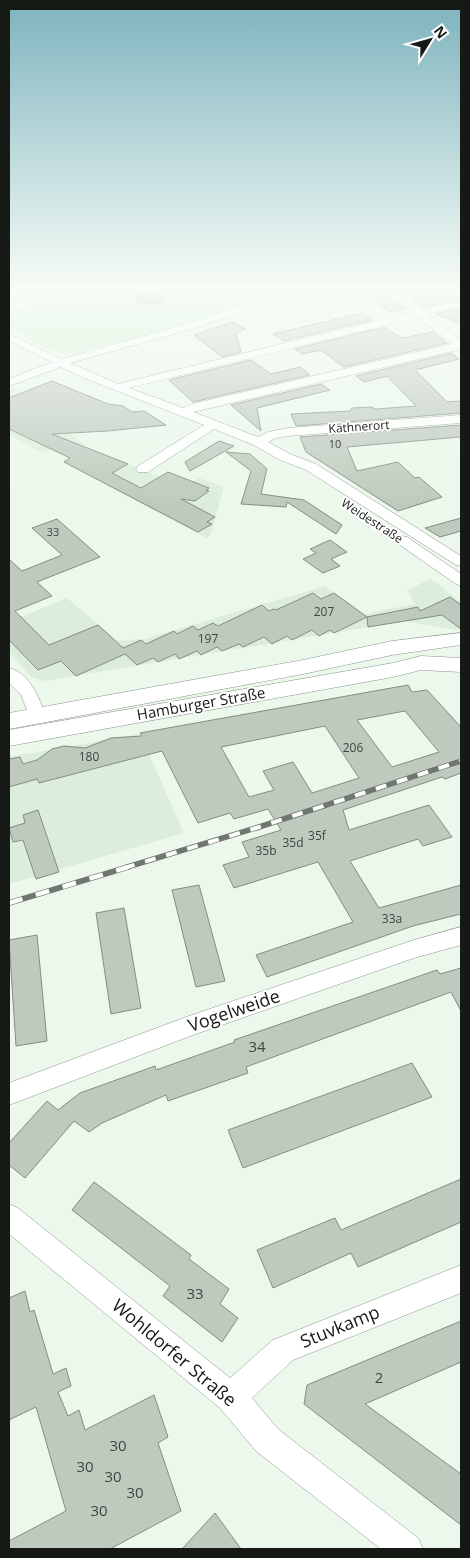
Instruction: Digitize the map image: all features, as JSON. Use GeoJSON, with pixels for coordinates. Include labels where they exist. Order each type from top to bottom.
{"type":"FeatureCollection","features":[{"type":"Feature","properties":{"kind":"main road","name":"Hamburger Straße"},"geometry":{"type":"LineString","coordinates":[[9,721],[303,667],[392,648],[461,639]]}},
{"type":"Feature","properties":{"kind":"main road","name":"Hamburger Straße"},"geometry":{"type":"LineString","coordinates":[[303,667],[404,655],[461,656]]}},
{"type":"Feature","properties":{"kind":"main road","name":"Hamburger Straße"},"geometry":{"type":"LineString","coordinates":[[9,738],[393,670],[421,663],[461,665]]}},
{"type":"Feature","properties":{"kind":"main road","name":"Hamburger Straße"},"geometry":{"type":"LineString","coordinates":[[393,670],[441,674],[461,679]]}},
{"type":"Feature","properties":{"kind":"street","name":"Weidestraße"},"geometry":{"type":"LineString","coordinates":[[54,360],[118,388],[259,442],[285,458],[318,471],[461,561]]}},
{"type":"Feature","properties":{"kind":"street"},"geometry":{"type":"LineString","coordinates":[[9,383],[69,360]]}},
{"type":"Feature","properties":{"kind":"street"},"geometry":{"type":"LineString","coordinates":[[118,388],[127,384],[226,360]]}},
{"type":"Feature","properties":{"kind":"street"},"geometry":{"type":"LineString","coordinates":[[184,413],[192,408],[398,360]]}},
{"type":"Feature","properties":{"kind":"street","name":"Käthnerort"},"geometry":{"type":"LineString","coordinates":[[259,442],[272,435],[288,432],[461,419]]}},
{"type":"Feature","properties":{"kind":"street"},"geometry":{"type":"LineString","coordinates":[[143,469],[214,424]]}},
{"type":"Feature","properties":{"kind":"street","name":"Weidestraße"},"geometry":{"type":"LineString","coordinates":[[285,458],[293,468],[461,581]]}},
{"type":"Feature","properties":{"kind":"street"},"geometry":{"type":"LineString","coordinates":[[444,568],[461,561]]}},
{"type":"Feature","properties":{"kind":"street"},"geometry":{"type":"LineString","coordinates":[[9,673],[29,694],[37,716]]}},
{"type":"Feature","properties":{"kind":"street","name":"Vogelweide"},"geometry":{"type":"LineString","coordinates":[[9,1094],[189,1026],[414,949],[461,936]]}},
{"type":"Feature","properties":{"kind":"street","name":"Wohldorfer Straße"},"geometry":{"type":"LineString","coordinates":[[9,1217],[231,1397],[267,1440],[407,1549]]}},
{"type":"Feature","properties":{"kind":"street","name":"Stuvkamp"},"geometry":{"type":"LineString","coordinates":[[231,1397],[283,1350],[461,1279]]}},
{"type":"Feature","properties":{"kind":"shaded area"},"geometry":{"type":"Polygon","coordinates":[[[14,387],[86,446],[70,440],[43,453],[9,435],[9,389],[14,387]]]}},
{"type":"Feature","properties":{"kind":"shaded area"},"geometry":{"type":"Polygon","coordinates":[[[88,448],[184,486],[199,478],[224,487],[211,534],[206,538],[61,461],[88,448]]]}},
{"type":"Feature","properties":{"kind":"shaded area"},"geometry":{"type":"Polygon","coordinates":[[[431,579],[461,602],[461,627],[455,630],[405,621],[45,681],[31,677],[9,652],[9,622],[67,598],[118,641],[145,639],[325,586],[365,615],[415,604],[407,590],[431,579]]]}},
{"type":"Feature","properties":{"kind":"shaded area"},"geometry":{"type":"Polygon","coordinates":[[[140,734],[184,833],[9,884],[9,757],[140,734]]]}},
{"type":"Feature","properties":{"kind":"building"},"geometry":{"type":"Polygon","coordinates":[[[251,360],[271,374],[300,367],[310,375],[193,402],[169,380],[251,360]]]}},
{"type":"Feature","properties":{"kind":"building"},"geometry":{"type":"Polygon","coordinates":[[[334,360],[375,360],[344,367],[334,360]]]}},
{"type":"Feature","properties":{"kind":"building"},"geometry":{"type":"Polygon","coordinates":[[[424,360],[456,360],[415,370],[447,402],[461,401],[461,413],[296,426],[291,414],[350,411],[352,408],[371,407],[376,409],[416,406],[387,376],[364,382],[356,376],[424,360]]]}},
{"type":"Feature","properties":{"kind":"building"},"geometry":{"type":"Polygon","coordinates":[[[52,381],[108,404],[123,406],[132,412],[144,411],[166,425],[52,434],[128,464],[112,473],[141,488],[168,472],[209,488],[206,490],[209,491],[195,501],[181,499],[215,517],[207,522],[212,524],[198,532],[64,462],[70,458],[9,429],[9,398],[52,381]]]}},
{"type":"Feature","properties":{"kind":"building"},"geometry":{"type":"Polygon","coordinates":[[[321,384],[330,390],[257,408],[261,431],[231,405],[321,384]]]}},
{"type":"Feature","properties":{"kind":"building"},"geometry":{"type":"Polygon","coordinates":[[[461,425],[461,437],[347,447],[357,471],[398,462],[415,478],[419,477],[442,497],[398,511],[306,452],[300,437],[461,425]]]}},
{"type":"Feature","properties":{"kind":"building"},"geometry":{"type":"Polygon","coordinates":[[[219,441],[234,446],[190,471],[185,462],[219,441]]]}},
{"type":"Feature","properties":{"kind":"building"},"geometry":{"type":"Polygon","coordinates":[[[226,452],[250,454],[267,469],[261,494],[304,500],[342,525],[336,534],[287,502],[286,507],[241,504],[251,471],[226,452]]]}},
{"type":"Feature","properties":{"kind":"building"},"geometry":{"type":"Polygon","coordinates":[[[461,518],[461,531],[440,537],[425,528],[461,518]]]}},
{"type":"Feature","properties":{"kind":"building"},"geometry":{"type":"Polygon","coordinates":[[[57,519],[100,557],[37,582],[52,596],[15,611],[49,645],[98,625],[123,648],[141,640],[146,644],[174,631],[177,634],[193,626],[198,630],[213,623],[218,626],[262,605],[269,611],[276,610],[313,593],[321,599],[334,593],[367,617],[334,633],[330,630],[319,636],[312,630],[292,640],[287,636],[272,644],[264,637],[243,647],[239,644],[222,651],[217,647],[201,655],[197,651],[179,659],[175,654],[158,662],[153,658],[137,665],[125,654],[76,676],[61,661],[38,670],[9,640],[9,559],[22,571],[62,555],[32,528],[57,519]]]}},
{"type":"Feature","properties":{"kind":"building"},"geometry":{"type":"Polygon","coordinates":[[[330,540],[347,552],[331,559],[340,566],[323,573],[303,559],[316,553],[310,549],[330,540]]]}},
{"type":"Feature","properties":{"kind":"building"},"geometry":{"type":"Polygon","coordinates":[[[450,597],[461,605],[461,629],[442,615],[368,627],[367,617],[418,607],[420,611],[450,597]]]}},
{"type":"Feature","properties":{"kind":"building"},"geometry":{"type":"Polygon","coordinates":[[[408,685],[412,692],[427,690],[461,727],[461,773],[445,779],[442,777],[343,810],[349,830],[429,805],[452,837],[423,846],[418,839],[350,861],[379,908],[461,885],[461,914],[413,926],[267,977],[256,955],[353,922],[318,862],[234,888],[223,865],[249,857],[242,842],[281,830],[268,809],[234,819],[230,813],[198,823],[162,751],[39,783],[37,779],[9,787],[9,759],[20,757],[23,764],[37,760],[52,749],[64,746],[85,748],[111,738],[142,736],[140,733],[408,685]],[[405,711],[357,720],[392,767],[439,752],[405,711]],[[325,726],[221,747],[249,797],[274,790],[263,771],[293,762],[312,793],[359,778],[325,726]]]}},
{"type":"Feature","properties":{"kind":"building"},"geometry":{"type":"Polygon","coordinates":[[[38,810],[59,872],[36,879],[23,840],[13,842],[9,828],[25,823],[23,815],[38,810]]]}},
{"type":"Feature","properties":{"kind":"building"},"geometry":{"type":"Polygon","coordinates":[[[199,885],[225,981],[196,987],[172,890],[199,885]]]}},
{"type":"Feature","properties":{"kind":"building"},"geometry":{"type":"Polygon","coordinates":[[[124,908],[141,1008],[111,1014],[96,913],[124,908]]]}},
{"type":"Feature","properties":{"kind":"building"},"geometry":{"type":"Polygon","coordinates":[[[37,935],[47,1041],[16,1046],[9,940],[37,935]]]}},
{"type":"Feature","properties":{"kind":"building"},"geometry":{"type":"Polygon","coordinates":[[[461,968],[461,1011],[451,992],[246,1067],[248,1073],[168,1101],[166,1095],[102,1123],[89,1132],[74,1121],[25,1178],[9,1165],[9,1143],[47,1101],[58,1110],[80,1093],[155,1066],[156,1070],[235,1042],[234,1040],[437,970],[440,974],[461,968]]]}},
{"type":"Feature","properties":{"kind":"building"},"geometry":{"type":"Polygon","coordinates":[[[412,1063],[432,1097],[243,1168],[228,1130],[412,1063]]]}},
{"type":"Feature","properties":{"kind":"building"},"geometry":{"type":"Polygon","coordinates":[[[461,1179],[461,1222],[358,1267],[351,1253],[273,1288],[257,1250],[335,1218],[341,1230],[461,1179]]]}},
{"type":"Feature","properties":{"kind":"building"},"geometry":{"type":"Polygon","coordinates":[[[94,1182],[191,1255],[189,1259],[229,1289],[220,1304],[238,1318],[222,1342],[163,1296],[170,1286],[72,1210],[94,1182]]]}},
{"type":"Feature","properties":{"kind":"building"},"geometry":{"type":"Polygon","coordinates":[[[25,1291],[30,1312],[34,1310],[53,1374],[66,1368],[71,1386],[58,1392],[68,1416],[79,1410],[85,1430],[154,1395],[168,1437],[158,1443],[181,1511],[110,1549],[9,1549],[9,1541],[66,1511],[36,1407],[9,1420],[9,1298],[25,1291]]]}},
{"type":"Feature","properties":{"kind":"building"},"geometry":{"type":"Polygon","coordinates":[[[461,1321],[461,1362],[365,1404],[461,1474],[461,1525],[304,1404],[307,1385],[461,1321]]]}},
{"type":"Feature","properties":{"kind":"building"},"geometry":{"type":"Polygon","coordinates":[[[215,1513],[241,1549],[182,1549],[215,1513]]]}},
{"type":"Feature","properties":{"kind":"railway"},"geometry":{"type":"LineString","coordinates":[[124,868],[256,828],[461,761]]}},
{"type":"Feature","properties":{"kind":"railway"},"geometry":{"type":"LineString","coordinates":[[9,903],[128,867]]}}]}
